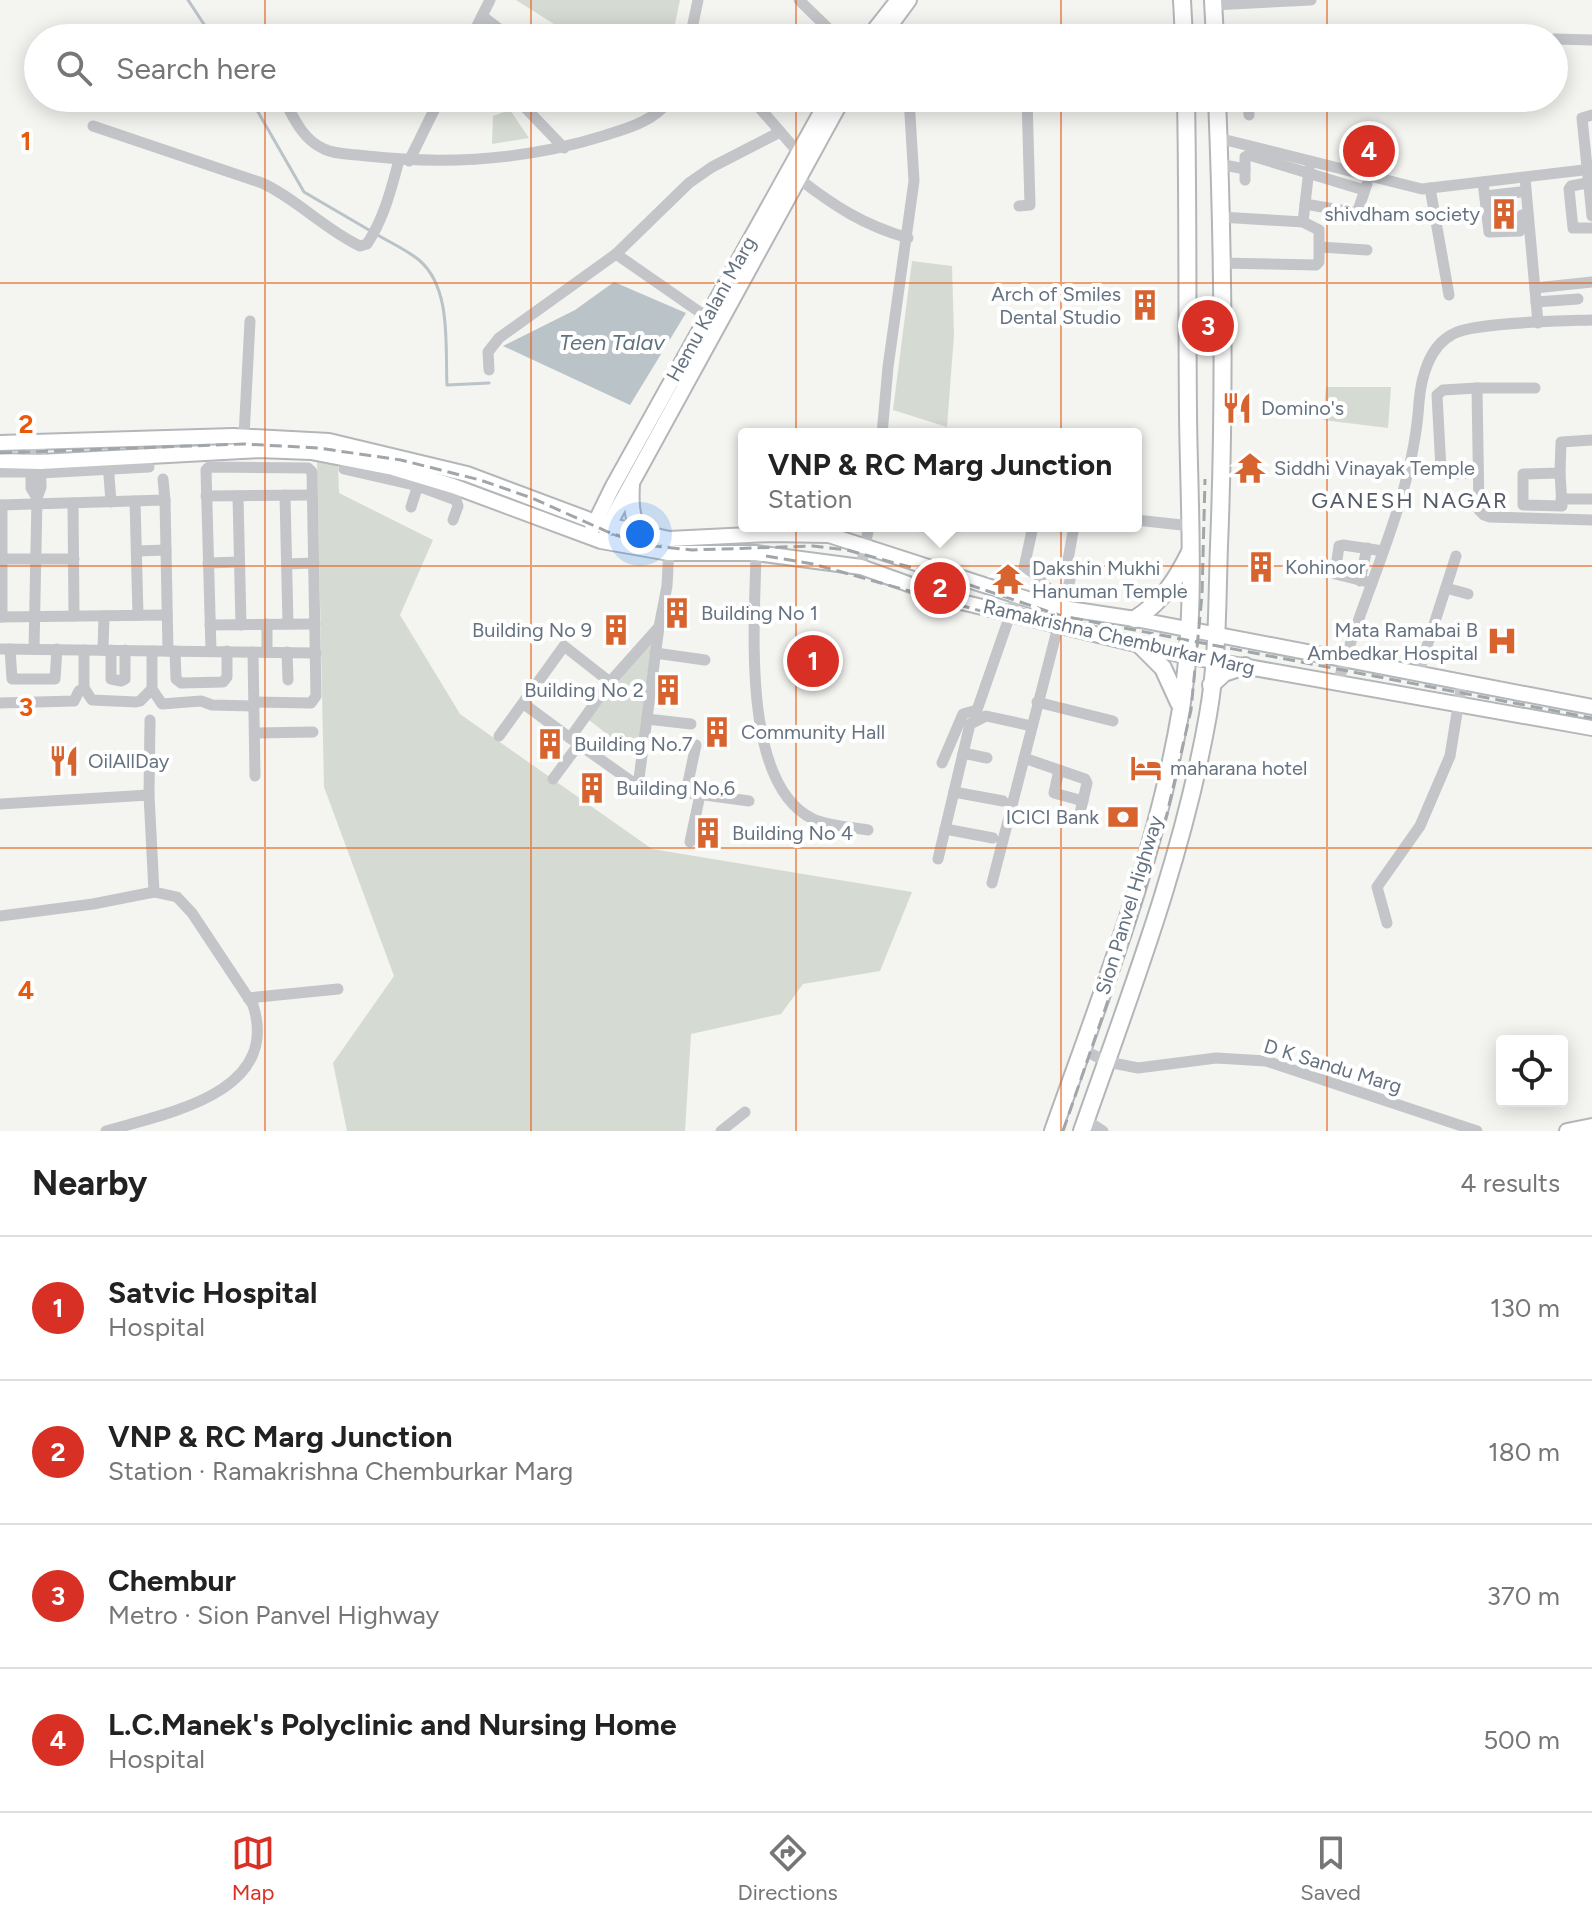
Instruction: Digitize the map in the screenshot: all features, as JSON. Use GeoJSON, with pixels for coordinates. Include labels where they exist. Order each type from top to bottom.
{"type":"FeatureCollection","features":[{"type":"Feature","properties":{"kind":"highway"},"geometry":{"type":"LineString","coordinates":[[1182,0],[1183,24]]}},
{"type":"Feature","properties":{"kind":"highway"},"geometry":{"type":"LineString","coordinates":[[1213,3],[1214,24]]}},
{"type":"Feature","properties":{"kind":"highway","name":"Sion Panvel Highway"},"geometry":{"type":"LineString","coordinates":[[1053,1131],[1124,930],[1181,708],[1192,595],[1186,112]]}},
{"type":"Feature","properties":{"kind":"highway","name":"Sion Panvel Highway"},"geometry":{"type":"LineString","coordinates":[[1084,1126],[1149,939],[1185,818],[1209,713],[1219,595],[1223,462],[1217,112]]}},
{"type":"Feature","properties":{"kind":"highway"},"geometry":{"type":"LineString","coordinates":[[1135,619],[1154,607],[1172,586],[1191,550]]}},
{"type":"Feature","properties":{"kind":"highway"},"geometry":{"type":"LineString","coordinates":[[1140,645],[1163,668],[1181,708]]}},
{"type":"Feature","properties":{"kind":"highway"},"geometry":{"type":"LineString","coordinates":[[1211,685],[1224,673],[1245,666]]}},
{"type":"Feature","properties":{"kind":"main road"},"geometry":{"type":"LineString","coordinates":[[879,24],[898,0]]}},
{"type":"Feature","properties":{"kind":"main road"},"geometry":{"type":"LineString","coordinates":[[891,24],[909,0]]}},
{"type":"Feature","properties":{"kind":"main road","name":"Hemu Kalani Marg"},"geometry":{"type":"LineString","coordinates":[[602,523],[802,157],[823,112]]}},
{"type":"Feature","properties":{"kind":"main road"},"geometry":{"type":"LineString","coordinates":[[595,539],[602,523],[632,480],[712,321],[798,178],[802,157],[833,112]]}},
{"type":"Feature","properties":{"kind":"main road"},"geometry":{"type":"LineString","coordinates":[[195,436],[196,453]]}},
{"type":"Feature","properties":{"kind":"main road"},"geometry":{"type":"LineString","coordinates":[[0,443],[244,436],[328,448],[357,465],[421,475]]}},
{"type":"Feature","properties":{"kind":"main road"},"geometry":{"type":"LineString","coordinates":[[154,461],[157,437]]}},
{"type":"Feature","properties":{"kind":"main road"},"geometry":{"type":"LineString","coordinates":[[0,461],[35,467],[154,461],[196,453],[328,448]]}},
{"type":"Feature","properties":{"kind":"main road"},"geometry":{"type":"LineString","coordinates":[[462,489],[467,474]]}},
{"type":"Feature","properties":{"kind":"main road","name":"Ramakrishna Chemburkar Marg"},"geometry":{"type":"LineString","coordinates":[[421,475],[467,474],[602,523],[640,532],[669,546],[705,536],[829,535],[1017,595],[1064,601],[1135,619],[1592,707]]}},
{"type":"Feature","properties":{"kind":"main road","name":"Ramakrishna Chemburkar Marg"},"geometry":{"type":"LineString","coordinates":[[421,475],[595,539],[705,553],[784,555],[861,567],[927,590],[1058,627],[1186,656],[1592,728]]}},
{"type":"Feature","properties":{"kind":"main road"},"geometry":{"type":"LineString","coordinates":[[632,480],[633,520],[640,532]]}},
{"type":"Feature","properties":{"kind":"main road"},"geometry":{"type":"LineString","coordinates":[[547,521],[552,506]]}},
{"type":"Feature","properties":{"kind":"main road"},"geometry":{"type":"LineString","coordinates":[[783,534],[784,555]]}},
{"type":"Feature","properties":{"kind":"main road"},"geometry":{"type":"LineString","coordinates":[[1558,722],[1561,701]]}},
{"type":"Feature","properties":{"kind":"main road"},"geometry":{"type":"LineString","coordinates":[[1567,1131],[1591,1122]]}},
{"type":"Feature","properties":{"kind":"street"},"geometry":{"type":"LineString","coordinates":[[478,24],[490,0]]}},
{"type":"Feature","properties":{"kind":"street"},"geometry":{"type":"LineString","coordinates":[[694,24],[698,0]]}},
{"type":"Feature","properties":{"kind":"street"},"geometry":{"type":"LineString","coordinates":[[799,0],[824,24]]}},
{"type":"Feature","properties":{"kind":"street"},"geometry":{"type":"LineString","coordinates":[[1213,3],[1311,0]]}},
{"type":"Feature","properties":{"kind":"street"},"geometry":{"type":"LineString","coordinates":[[482,16],[493,24]]}},
{"type":"Feature","properties":{"kind":"street"},"geometry":{"type":"LineString","coordinates":[[1568,39],[1592,40]]}},
{"type":"Feature","properties":{"kind":"street"},"geometry":{"type":"LineString","coordinates":[[291,112],[304,136],[326,151],[404,160],[499,159],[564,148],[632,128],[660,112]]}},
{"type":"Feature","properties":{"kind":"street"},"geometry":{"type":"LineString","coordinates":[[93,126],[262,183],[284,193],[356,244],[367,244],[378,227],[404,160],[432,112]]}},
{"type":"Feature","properties":{"kind":"street"},"geometry":{"type":"LineString","coordinates":[[529,112],[564,148]]}},
{"type":"Feature","properties":{"kind":"street"},"geometry":{"type":"LineString","coordinates":[[763,112],[802,157]]}},
{"type":"Feature","properties":{"kind":"street"},"geometry":{"type":"LineString","coordinates":[[883,428],[914,181],[910,112]]}},
{"type":"Feature","properties":{"kind":"street"},"geometry":{"type":"LineString","coordinates":[[1019,206],[1030,205],[1027,112]]}},
{"type":"Feature","properties":{"kind":"street"},"geometry":{"type":"LineString","coordinates":[[1592,115],[1582,118],[1592,216]]}},
{"type":"Feature","properties":{"kind":"street"},"geometry":{"type":"LineString","coordinates":[[489,370],[488,352],[499,338],[616,254],[689,183],[712,167],[780,132]]}},
{"type":"Feature","properties":{"kind":"street"},"geometry":{"type":"LineString","coordinates":[[1218,138],[1309,167],[1364,190]]}},
{"type":"Feature","properties":{"kind":"street"},"geometry":{"type":"LineString","coordinates":[[1219,164],[1245,174],[1245,157],[1249,155],[1369,176],[1422,189],[1589,170]]}},
{"type":"Feature","properties":{"kind":"street"},"geometry":{"type":"LineString","coordinates":[[1303,222],[1309,167]]}},
{"type":"Feature","properties":{"kind":"street"},"geometry":{"type":"LineString","coordinates":[[1305,204],[1355,213],[1369,176]]}},
{"type":"Feature","properties":{"kind":"street"},"geometry":{"type":"LineString","coordinates":[[798,178],[841,211],[908,238]]}},
{"type":"Feature","properties":{"kind":"street"},"geometry":{"type":"LineString","coordinates":[[1483,182],[1489,232],[1520,231],[1523,226],[1522,178]]}},
{"type":"Feature","properties":{"kind":"street"},"geometry":{"type":"LineString","coordinates":[[1522,178],[1538,323]]}},
{"type":"Feature","properties":{"kind":"street"},"geometry":{"type":"LineString","coordinates":[[1587,183],[1569,189],[1573,228],[1592,228]]}},
{"type":"Feature","properties":{"kind":"street"},"geometry":{"type":"LineString","coordinates":[[1430,188],[1449,295]]}},
{"type":"Feature","properties":{"kind":"street"},"geometry":{"type":"LineString","coordinates":[[1485,196],[1520,192]]}},
{"type":"Feature","properties":{"kind":"street"},"geometry":{"type":"LineString","coordinates":[[1220,217],[1303,222],[1319,230],[1320,247],[1316,265],[1220,263]]}},
{"type":"Feature","properties":{"kind":"street"},"geometry":{"type":"LineString","coordinates":[[1320,247],[1367,250]]}},
{"type":"Feature","properties":{"kind":"street"},"geometry":{"type":"LineString","coordinates":[[616,254],[712,321]]}},
{"type":"Feature","properties":{"kind":"street"},"geometry":{"type":"LineString","coordinates":[[1535,288],[1592,282]]}},
{"type":"Feature","properties":{"kind":"street"},"geometry":{"type":"LineString","coordinates":[[1577,284],[1579,320]]}},
{"type":"Feature","properties":{"kind":"street"},"geometry":{"type":"LineString","coordinates":[[1536,302],[1578,299]]}},
{"type":"Feature","properties":{"kind":"street"},"geometry":{"type":"LineString","coordinates":[[1338,683],[1366,582],[1383,551],[1412,461],[1420,390],[1436,346],[1454,333],[1592,320]]}},
{"type":"Feature","properties":{"kind":"street"},"geometry":{"type":"LineString","coordinates":[[244,436],[250,321]]}},
{"type":"Feature","properties":{"kind":"street"},"geometry":{"type":"LineString","coordinates":[[1477,388],[1477,503],[1484,515],[1542,512],[1592,499]]}},
{"type":"Feature","properties":{"kind":"street"},"geometry":{"type":"LineString","coordinates":[[1477,473],[1446,474],[1441,469],[1437,395],[1443,390],[1535,388]]}},
{"type":"Feature","properties":{"kind":"street"},"geometry":{"type":"LineString","coordinates":[[1562,508],[1561,442],[1592,440]]}},
{"type":"Feature","properties":{"kind":"street"},"geometry":{"type":"LineString","coordinates":[[34,649],[36,501],[31,488],[36,443]]}},
{"type":"Feature","properties":{"kind":"street"},"geometry":{"type":"LineString","coordinates":[[259,450],[259,467]]}},
{"type":"Feature","properties":{"kind":"street"},"geometry":{"type":"LineString","coordinates":[[108,464],[111,502]]}},
{"type":"Feature","properties":{"kind":"street"},"geometry":{"type":"LineString","coordinates":[[0,472],[35,467]]}},
{"type":"Feature","properties":{"kind":"street"},"geometry":{"type":"LineString","coordinates":[[152,651],[152,689],[162,704],[315,701],[312,472],[308,468],[209,467],[205,475],[211,651]]}},
{"type":"Feature","properties":{"kind":"street"},"geometry":{"type":"LineString","coordinates":[[1542,512],[1523,505],[1523,474],[1560,473]]}},
{"type":"Feature","properties":{"kind":"street"},"geometry":{"type":"LineString","coordinates":[[411,507],[421,475],[456,500],[458,506],[453,520]]}},
{"type":"Feature","properties":{"kind":"street"},"geometry":{"type":"LineString","coordinates":[[163,479],[167,615],[178,682],[225,680],[227,651]]}},
{"type":"Feature","properties":{"kind":"street"},"geometry":{"type":"LineString","coordinates":[[285,495],[288,624]]}},
{"type":"Feature","properties":{"kind":"street"},"geometry":{"type":"LineString","coordinates":[[206,496],[312,495]]}},
{"type":"Feature","properties":{"kind":"street"},"geometry":{"type":"LineString","coordinates":[[238,496],[241,625]]}},
{"type":"Feature","properties":{"kind":"street"},"geometry":{"type":"LineString","coordinates":[[165,500],[36,501],[1,505],[1,617],[167,615]]}},
{"type":"Feature","properties":{"kind":"street"},"geometry":{"type":"LineString","coordinates":[[135,501],[138,615]]}},
{"type":"Feature","properties":{"kind":"street"},"geometry":{"type":"LineString","coordinates":[[73,503],[74,616]]}},
{"type":"Feature","properties":{"kind":"street"},"geometry":{"type":"LineString","coordinates":[[1562,508],[1592,520]]}},
{"type":"Feature","properties":{"kind":"street"},"geometry":{"type":"LineString","coordinates":[[1142,521],[1191,526]]}},
{"type":"Feature","properties":{"kind":"street"},"geometry":{"type":"LineString","coordinates":[[861,567],[868,532]]}},
{"type":"Feature","properties":{"kind":"street"},"geometry":{"type":"LineString","coordinates":[[1032,532],[1024,568],[1038,575],[1041,582],[1064,601]]}},
{"type":"Feature","properties":{"kind":"street"},"geometry":{"type":"LineString","coordinates":[[992,883],[1070,580],[1068,560],[1073,532]]}},
{"type":"Feature","properties":{"kind":"street"},"geometry":{"type":"LineString","coordinates":[[705,536],[705,553]]}},
{"type":"Feature","properties":{"kind":"street"},"geometry":{"type":"LineString","coordinates":[[638,786],[667,586],[669,546]]}},
{"type":"Feature","properties":{"kind":"street"},"geometry":{"type":"LineString","coordinates":[[1366,582],[1335,574],[1339,546],[1383,551]]}},
{"type":"Feature","properties":{"kind":"street"},"geometry":{"type":"LineString","coordinates":[[1366,582],[1367,548]]}},
{"type":"Feature","properties":{"kind":"street"},"geometry":{"type":"LineString","coordinates":[[137,551],[166,550]]}},
{"type":"Feature","properties":{"kind":"street"},"geometry":{"type":"LineString","coordinates":[[756,553],[758,722],[771,773],[785,796],[813,819],[868,830]]}},
{"type":"Feature","properties":{"kind":"street"},"geometry":{"type":"LineString","coordinates":[[1418,674],[1456,556]]}},
{"type":"Feature","properties":{"kind":"street"},"geometry":{"type":"LineString","coordinates":[[2,559],[74,559]]}},
{"type":"Feature","properties":{"kind":"street"},"geometry":{"type":"LineString","coordinates":[[208,563],[239,562]]}},
{"type":"Feature","properties":{"kind":"street"},"geometry":{"type":"LineString","coordinates":[[287,564],[314,563]]}},
{"type":"Feature","properties":{"kind":"street"},"geometry":{"type":"LineString","coordinates":[[927,590],[934,569]]}},
{"type":"Feature","properties":{"kind":"street"},"geometry":{"type":"LineString","coordinates":[[1446,588],[1468,594]]}},
{"type":"Feature","properties":{"kind":"street"},"geometry":{"type":"LineString","coordinates":[[942,763],[963,714],[977,710],[1017,595]]}},
{"type":"Feature","properties":{"kind":"street"},"geometry":{"type":"LineString","coordinates":[[104,616],[111,679],[125,679],[125,650]]}},
{"type":"Feature","properties":{"kind":"street"},"geometry":{"type":"LineString","coordinates":[[267,624],[267,652]]}},
{"type":"Feature","properties":{"kind":"street"},"geometry":{"type":"LineString","coordinates":[[210,625],[315,624]]}},
{"type":"Feature","properties":{"kind":"street"},"geometry":{"type":"LineString","coordinates":[[553,779],[610,682],[659,627]]}},
{"type":"Feature","properties":{"kind":"street"},"geometry":{"type":"LineString","coordinates":[[499,736],[564,646],[610,682]]}},
{"type":"Feature","properties":{"kind":"street"},"geometry":{"type":"LineString","coordinates":[[57,649],[55,679],[12,679],[5,649],[57,649],[152,651],[227,651],[316,653]]}},
{"type":"Feature","properties":{"kind":"street"},"geometry":{"type":"LineString","coordinates":[[84,650],[84,688],[96,702],[140,701],[152,689]]}},
{"type":"Feature","properties":{"kind":"street"},"geometry":{"type":"LineString","coordinates":[[253,652],[255,776]]}},
{"type":"Feature","properties":{"kind":"street"},"geometry":{"type":"LineString","coordinates":[[287,652],[288,680]]}},
{"type":"Feature","properties":{"kind":"street"},"geometry":{"type":"LineString","coordinates":[[655,653],[705,660]]}},
{"type":"Feature","properties":{"kind":"street"},"geometry":{"type":"LineString","coordinates":[[1387,923],[1377,887],[1420,826],[1450,756],[1462,682]]}},
{"type":"Feature","properties":{"kind":"street"},"geometry":{"type":"LineString","coordinates":[[200,683],[201,701]]}},
{"type":"Feature","properties":{"kind":"street"},"geometry":{"type":"LineString","coordinates":[[0,703],[74,701],[84,688]]}},
{"type":"Feature","properties":{"kind":"street"},"geometry":{"type":"LineString","coordinates":[[1037,702],[1113,721]]}},
{"type":"Feature","properties":{"kind":"street"},"geometry":{"type":"LineString","coordinates":[[524,704],[638,786],[749,801]]}},
{"type":"Feature","properties":{"kind":"street"},"geometry":{"type":"LineString","coordinates":[[938,859],[970,724],[986,716],[1032,726]]}},
{"type":"Feature","properties":{"kind":"street"},"geometry":{"type":"LineString","coordinates":[[647,719],[691,724]]}},
{"type":"Feature","properties":{"kind":"street"},"geometry":{"type":"LineString","coordinates":[[150,720],[149,795],[154,892]]}},
{"type":"Feature","properties":{"kind":"street"},"geometry":{"type":"LineString","coordinates":[[255,733],[313,732]]}},
{"type":"Feature","properties":{"kind":"street"},"geometry":{"type":"LineString","coordinates":[[686,792],[696,745]]}},
{"type":"Feature","properties":{"kind":"street"},"geometry":{"type":"LineString","coordinates":[[963,753],[987,758]]}},
{"type":"Feature","properties":{"kind":"street"},"geometry":{"type":"LineString","coordinates":[[1024,758],[1059,770],[1085,779],[1087,783],[1081,807],[1054,793],[1059,770]]}},
{"type":"Feature","properties":{"kind":"street"},"geometry":{"type":"LineString","coordinates":[[954,792],[1003,801]]}},
{"type":"Feature","properties":{"kind":"street"},"geometry":{"type":"LineString","coordinates":[[0,804],[149,795]]}},
{"type":"Feature","properties":{"kind":"street"},"geometry":{"type":"LineString","coordinates":[[690,842],[700,795]]}},
{"type":"Feature","properties":{"kind":"street"},"geometry":{"type":"LineString","coordinates":[[945,829],[993,838]]}},
{"type":"Feature","properties":{"kind":"street"},"geometry":{"type":"LineString","coordinates":[[0,916],[93,904],[154,892],[177,897],[192,913],[248,998],[258,1022],[259,1039],[240,1077],[223,1090],[159,1116],[106,1131]]}},
{"type":"Feature","properties":{"kind":"street"},"geometry":{"type":"LineString","coordinates":[[248,998],[338,989]]}},
{"type":"Feature","properties":{"kind":"street","name":"D K Sandu Marg"},"geometry":{"type":"LineString","coordinates":[[1083,1050],[1108,1062],[1138,1068],[1216,1058],[1266,1061],[1477,1131]]}},
{"type":"Feature","properties":{"kind":"street"},"geometry":{"type":"LineString","coordinates":[[721,1131],[745,1112]]}},
{"type":"Feature","properties":{"kind":"street"},"geometry":{"type":"LineString","coordinates":[[1084,1126],[1103,1131]]}},
{"type":"Feature","properties":{"kind":"shaded area"},"geometry":{"type":"Polygon","coordinates":[[[516,0],[680,0],[675,24],[554,24],[516,0]]]}},
{"type":"Feature","properties":{"kind":"shaded area"},"geometry":{"type":"Polygon","coordinates":[[[511,112],[529,138],[492,144],[493,116],[511,112]]]}},
{"type":"Feature","properties":{"kind":"shaded area"},"geometry":{"type":"Polygon","coordinates":[[[912,261],[952,266],[954,335],[947,427],[893,410],[912,261]]]}},
{"type":"Feature","properties":{"kind":"shaded area"},"geometry":{"type":"Polygon","coordinates":[[[1326,387],[1391,387],[1388,428],[1323,420],[1326,387]]]}},
{"type":"Feature","properties":{"kind":"shaded area"},"geometry":{"type":"Polygon","coordinates":[[[317,459],[338,464],[339,493],[433,540],[400,615],[460,714],[652,849],[912,892],[880,971],[803,984],[781,1014],[691,1034],[685,1131],[347,1131],[333,1063],[394,976],[324,787],[317,459]]]}},
{"type":"Feature","properties":{"kind":"shaded area"},"geometry":{"type":"Polygon","coordinates":[[[654,625],[637,757],[585,717],[654,625]]]}},
{"type":"Feature","properties":{"kind":"water","name":"Teen Talav"},"geometry":{"type":"Polygon","coordinates":[[[614,282],[686,313],[630,405],[503,346],[575,310],[614,282]]]}},
{"type":"Feature","properties":{"kind":"waterway"},"geometry":{"type":"LineString","coordinates":[[188,0],[204,24]]}},
{"type":"Feature","properties":{"kind":"waterway"},"geometry":{"type":"LineString","coordinates":[[258,112],[304,192],[369,230]]}},
{"type":"Feature","properties":{"kind":"waterway"},"geometry":{"type":"LineString","coordinates":[[376,234],[419,260],[437,286],[445,318],[447,385],[489,383]]}},
{"type":"Feature","properties":{"kind":"railway"},"geometry":{"type":"LineString","coordinates":[[0,453],[244,444],[318,448],[401,460],[480,480],[532,498],[644,545],[692,550],[813,546],[847,550],[943,576],[1062,616],[1592,718]]}},
{"type":"Feature","properties":{"kind":"railway"},"geometry":{"type":"LineString","coordinates":[[1063,1131],[1132,931],[1167,814],[1191,710],[1202,595],[1205,479]]}},
{"type":"Feature","properties":{"kind":"railway"},"geometry":{"type":"LineString","coordinates":[[766,556],[813,564],[1056,632],[1175,646]]}},
{"type":"Feature","properties":{"kind":"place","name":"L.C.Manek's Polyclinic and Nursing Home"},"geometry":{"type":"Point","coordinates":[1369,151]}},
{"type":"Feature","properties":{"kind":"place","name":"shivdham society"},"geometry":{"type":"Point","coordinates":[1504,214]}},
{"type":"Feature","properties":{"kind":"place","name":"Arch of Smiles Dental Studio"},"geometry":{"type":"Point","coordinates":[1145,305]}},
{"type":"Feature","properties":{"kind":"place","name":"Chembur"},"geometry":{"type":"Point","coordinates":[1208,326]}},
{"type":"Feature","properties":{"kind":"place","name":"Domino's"},"geometry":{"type":"Point","coordinates":[1237,408]}},
{"type":"Feature","properties":{"kind":"place","name":"Siddhi Vinayak Temple"},"geometry":{"type":"Point","coordinates":[1250,468]}},
{"type":"Feature","properties":{"kind":"place","name":"Kohinoor"},"geometry":{"type":"Point","coordinates":[1261,567]}},
{"type":"Feature","properties":{"kind":"place","name":"Dakshin Mukhi Hanuman Temple"},"geometry":{"type":"Point","coordinates":[1008,579]}},
{"type":"Feature","properties":{"kind":"place","name":"VNP & RC Marg Junction"},"geometry":{"type":"Point","coordinates":[940,588]}},
{"type":"Feature","properties":{"kind":"place","name":"Building No 1"},"geometry":{"type":"Point","coordinates":[677,613]}},
{"type":"Feature","properties":{"kind":"place","name":"Building No 9"},"geometry":{"type":"Point","coordinates":[616,630]}},
{"type":"Feature","properties":{"kind":"place","name":"Mata Ramabai B Ambedkar Hospital"},"geometry":{"type":"Point","coordinates":[1502,641]}},
{"type":"Feature","properties":{"kind":"place","name":"Satvic Hospital"},"geometry":{"type":"Point","coordinates":[813,661]}},
{"type":"Feature","properties":{"kind":"place","name":"Building No 2"},"geometry":{"type":"Point","coordinates":[668,690]}},
{"type":"Feature","properties":{"kind":"place","name":"Community Hall"},"geometry":{"type":"Point","coordinates":[717,732]}},
{"type":"Feature","properties":{"kind":"place","name":"Building No.7"},"geometry":{"type":"Point","coordinates":[550,744]}},
{"type":"Feature","properties":{"kind":"place","name":"OilAllDay"},"geometry":{"type":"Point","coordinates":[64,761]}},
{"type":"Feature","properties":{"kind":"place","name":"maharana hotel"},"geometry":{"type":"Point","coordinates":[1146,768]}},
{"type":"Feature","properties":{"kind":"place","name":"Building No.6"},"geometry":{"type":"Point","coordinates":[592,788]}},
{"type":"Feature","properties":{"kind":"place","name":"ICICI Bank"},"geometry":{"type":"Point","coordinates":[1123,817]}},
{"type":"Feature","properties":{"kind":"place","name":"Building No 4"},"geometry":{"type":"Point","coordinates":[708,833]}},
{"type":"Feature","properties":{"kind":"district","name":"GANESH NAGAR"},"geometry":{"type":"Point","coordinates":[1410,500]}}]}
